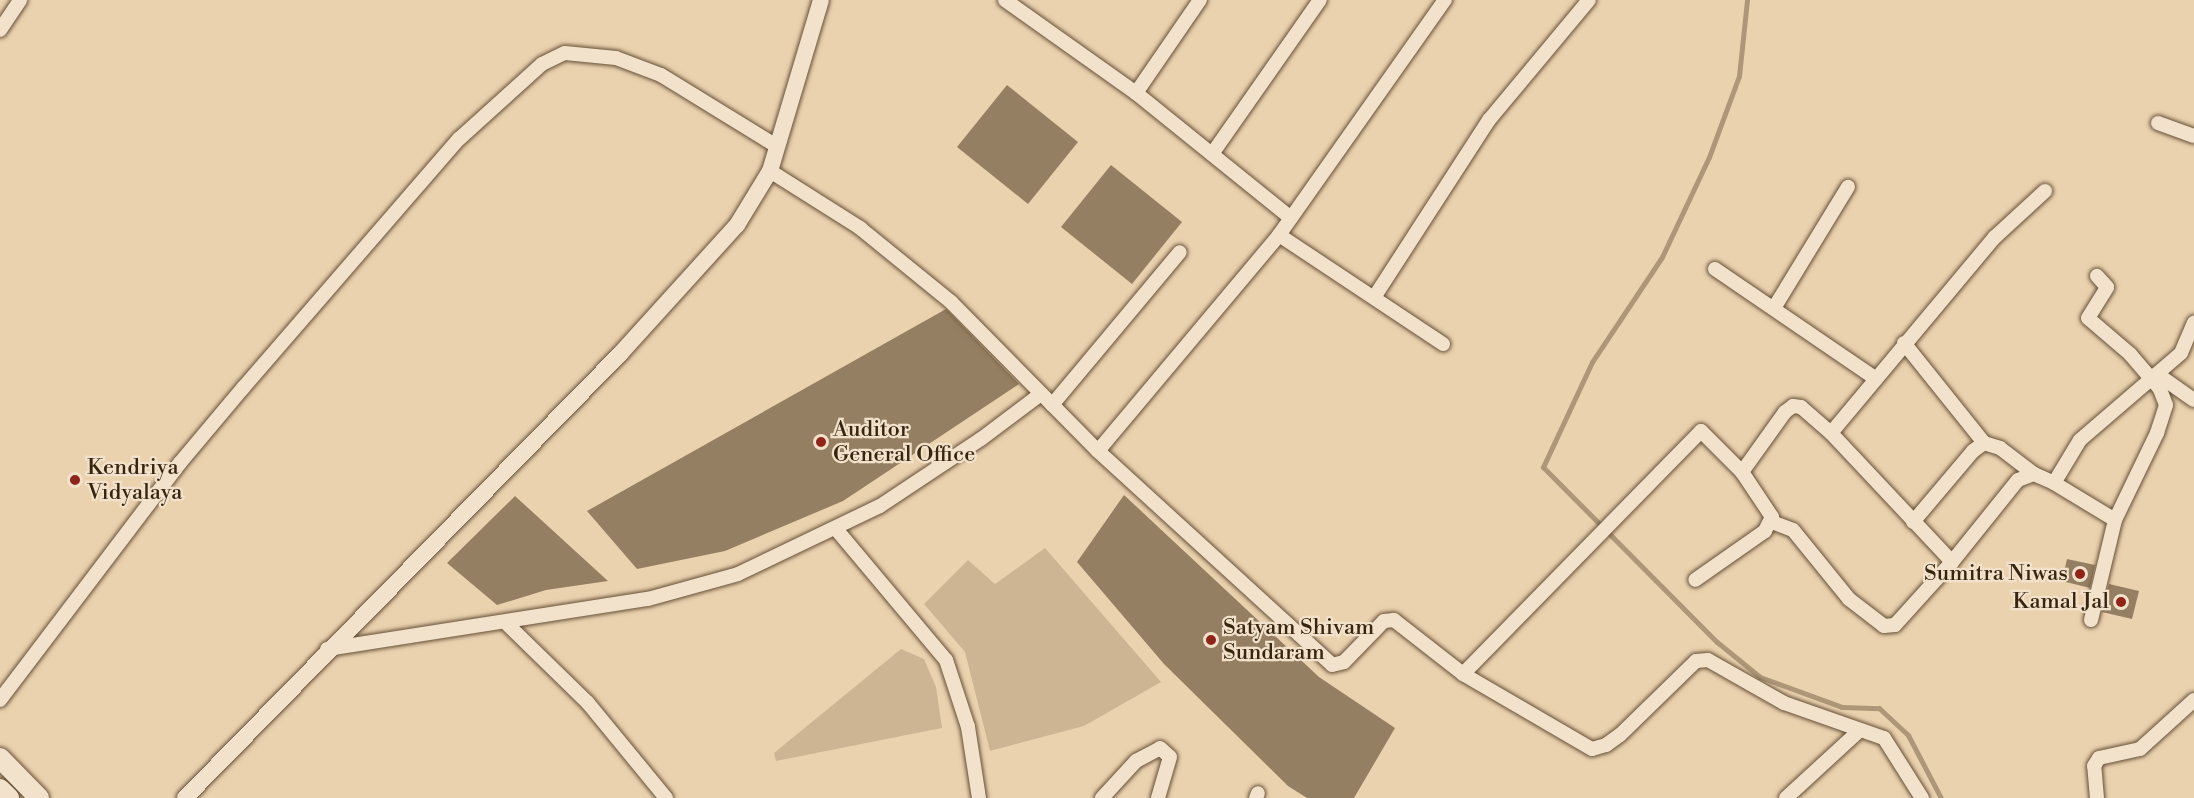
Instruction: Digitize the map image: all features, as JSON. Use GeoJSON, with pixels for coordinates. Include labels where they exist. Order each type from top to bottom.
{"type":"FeatureCollection","features":[{"type":"Feature","properties":{"kind":"main road"},"geometry":{"type":"LineString","coordinates":[[0,758],[39,798]]}},
{"type":"Feature","properties":{"kind":"main road"},"geometry":{"type":"LineString","coordinates":[[0,789],[9,798]]}},
{"type":"Feature","properties":{"kind":"street"},"geometry":{"type":"LineString","coordinates":[[0,30],[20,0]]}},
{"type":"Feature","properties":{"kind":"street"},"geometry":{"type":"LineString","coordinates":[[185,798],[327,649],[663,308],[737,225],[770,171],[821,0]]}},
{"type":"Feature","properties":{"kind":"street"},"geometry":{"type":"LineString","coordinates":[[1005,0],[1136,93],[1292,218]]}},
{"type":"Feature","properties":{"kind":"street"},"geometry":{"type":"LineString","coordinates":[[1136,93],[1200,0]]}},
{"type":"Feature","properties":{"kind":"street"},"geometry":{"type":"LineString","coordinates":[[1212,154],[1320,0]]}},
{"type":"Feature","properties":{"kind":"street"},"geometry":{"type":"LineString","coordinates":[[1098,451],[1280,235],[1445,0]]}},
{"type":"Feature","properties":{"kind":"street"},"geometry":{"type":"LineString","coordinates":[[1375,296],[1489,120],[1589,0]]}},
{"type":"Feature","properties":{"kind":"street"},"geometry":{"type":"LineString","coordinates":[[0,700],[180,463],[243,388],[459,139],[542,64],[565,53],[616,58],[661,75],[778,147]]}},
{"type":"Feature","properties":{"kind":"street"},"geometry":{"type":"LineString","coordinates":[[2158,123],[2194,135]]}},
{"type":"Feature","properties":{"kind":"street"},"geometry":{"type":"LineString","coordinates":[[770,171],[860,228],[951,302],[1098,451],[1332,665],[1344,662],[1389,618],[1463,674],[1592,748],[1606,745],[1620,735],[1701,659],[1792,707],[1884,738],[1922,798]]}},
{"type":"Feature","properties":{"kind":"street"},"geometry":{"type":"LineString","coordinates":[[1774,308],[1848,187]]}},
{"type":"Feature","properties":{"kind":"street"},"geometry":{"type":"LineString","coordinates":[[1831,433],[1995,237],[2046,191]]}},
{"type":"Feature","properties":{"kind":"street"},"geometry":{"type":"LineString","coordinates":[[1280,235],[1375,296],[1443,344]]}},
{"type":"Feature","properties":{"kind":"street"},"geometry":{"type":"LineString","coordinates":[[1052,405],[1180,252]]}},
{"type":"Feature","properties":{"kind":"street"},"geometry":{"type":"LineString","coordinates":[[1715,269],[1876,379]]}},
{"type":"Feature","properties":{"kind":"street"},"geometry":{"type":"LineString","coordinates":[[2097,276],[2107,287],[2088,318],[2154,376],[2194,400]]}},
{"type":"Feature","properties":{"kind":"street"},"geometry":{"type":"LineString","coordinates":[[2054,483],[2080,440],[2181,353],[2194,323]]}},
{"type":"Feature","properties":{"kind":"street"},"geometry":{"type":"LineString","coordinates":[[1904,343],[1984,443],[1995,445],[2034,474],[2054,483],[2115,520]]}},
{"type":"Feature","properties":{"kind":"street"},"geometry":{"type":"LineString","coordinates":[[2091,620],[2115,520],[2164,416],[2164,397],[2154,376]]}},
{"type":"Feature","properties":{"kind":"street"},"geometry":{"type":"LineString","coordinates":[[327,649],[648,598],[738,574],[880,506],[981,439],[1041,394]]}},
{"type":"Feature","properties":{"kind":"street"},"geometry":{"type":"LineString","coordinates":[[1742,472],[1793,406],[1806,410],[1831,433],[1952,562]]}},
{"type":"Feature","properties":{"kind":"street"},"geometry":{"type":"LineString","coordinates":[[1463,674],[1701,431],[1742,472],[1770,511],[1772,522],[1765,531],[1695,580]]}},
{"type":"Feature","properties":{"kind":"street"},"geometry":{"type":"LineString","coordinates":[[1913,522],[1973,451],[1984,443]]}},
{"type":"Feature","properties":{"kind":"street"},"geometry":{"type":"LineString","coordinates":[[1772,522],[1793,530],[1828,578],[1849,599],[1889,627],[1900,621],[1952,562],[2018,480],[2034,474]]}},
{"type":"Feature","properties":{"kind":"street"},"geometry":{"type":"LineString","coordinates":[[836,529],[946,660],[968,727],[979,798]]}},
{"type":"Feature","properties":{"kind":"street"},"geometry":{"type":"LineString","coordinates":[[506,622],[588,703],[666,798]]}},
{"type":"Feature","properties":{"kind":"street"},"geometry":{"type":"LineString","coordinates":[[2097,798],[2094,766],[2099,759],[2140,749],[2194,700]]}},
{"type":"Feature","properties":{"kind":"street"},"geometry":{"type":"LineString","coordinates":[[1786,798],[1860,730]]}},
{"type":"Feature","properties":{"kind":"street"},"geometry":{"type":"LineString","coordinates":[[1102,798],[1136,761],[1160,748],[1170,757],[1158,798]]}},
{"type":"Feature","properties":{"kind":"shaded area"},"geometry":{"type":"Polygon","coordinates":[[[1045,548],[1161,682],[1084,726],[990,751],[965,652],[924,604],[968,560],[995,584],[1045,548]]]}},
{"type":"Feature","properties":{"kind":"shaded area"},"geometry":{"type":"Polygon","coordinates":[[[901,649],[924,659],[936,687],[942,728],[776,761],[774,753],[901,649]]]}},
{"type":"Feature","properties":{"kind":"building"},"geometry":{"type":"Polygon","coordinates":[[[1007,85],[1078,142],[1028,204],[957,147],[1007,85]]]}},
{"type":"Feature","properties":{"kind":"building"},"geometry":{"type":"Polygon","coordinates":[[[1111,165],[1182,222],[1132,284],[1061,227],[1111,165]]]}},
{"type":"Feature","properties":{"kind":"building","name":"Auditor General Office"},"geometry":{"type":"Polygon","coordinates":[[[946,309],[1019,384],[843,501],[725,551],[637,569],[587,511],[946,309]]]}},
{"type":"Feature","properties":{"kind":"building","name":"Satyam Shivam Sundaram"},"geometry":{"type":"Polygon","coordinates":[[[1124,495],[1319,677],[1395,728],[1354,798],[1307,798],[1288,786],[1164,664],[1077,562],[1124,495]]]}},
{"type":"Feature","properties":{"kind":"building"},"geometry":{"type":"Polygon","coordinates":[[[515,496],[608,581],[546,590],[497,605],[447,563],[515,496]]]}},
{"type":"Feature","properties":{"kind":"building","name":"Sumitra Niwas"},"geometry":{"type":"Polygon","coordinates":[[[2067,559],[2095,565],[2090,588],[2062,581],[2067,559]]]}},
{"type":"Feature","properties":{"kind":"building","name":"Kamal Jal"},"geometry":{"type":"Polygon","coordinates":[[[2109,584],[2139,591],[2132,619],[2102,612],[2109,584]]]}},
{"type":"Feature","properties":{"kind":"waterway"},"geometry":{"type":"LineString","coordinates":[[1747,0],[1739,76],[1709,157],[1662,257],[1592,362],[1543,467],[1717,642],[1760,677],[1842,707],[1879,708],[1908,735],[1941,798]]}},
{"type":"Feature","properties":{"kind":"place","name":"Auditor General Office"},"geometry":{"type":"Point","coordinates":[821,442]}},
{"type":"Feature","properties":{"kind":"place","name":"Kendriya Vidyalaya"},"geometry":{"type":"Point","coordinates":[75,480]}},
{"type":"Feature","properties":{"kind":"place","name":"Sumitra Niwas"},"geometry":{"type":"Point","coordinates":[2080,574]}},
{"type":"Feature","properties":{"kind":"place","name":"Kamal Jal"},"geometry":{"type":"Point","coordinates":[2121,602]}},
{"type":"Feature","properties":{"kind":"place","name":"Satyam Shivam Sundaram"},"geometry":{"type":"Point","coordinates":[1211,640]}}]}
